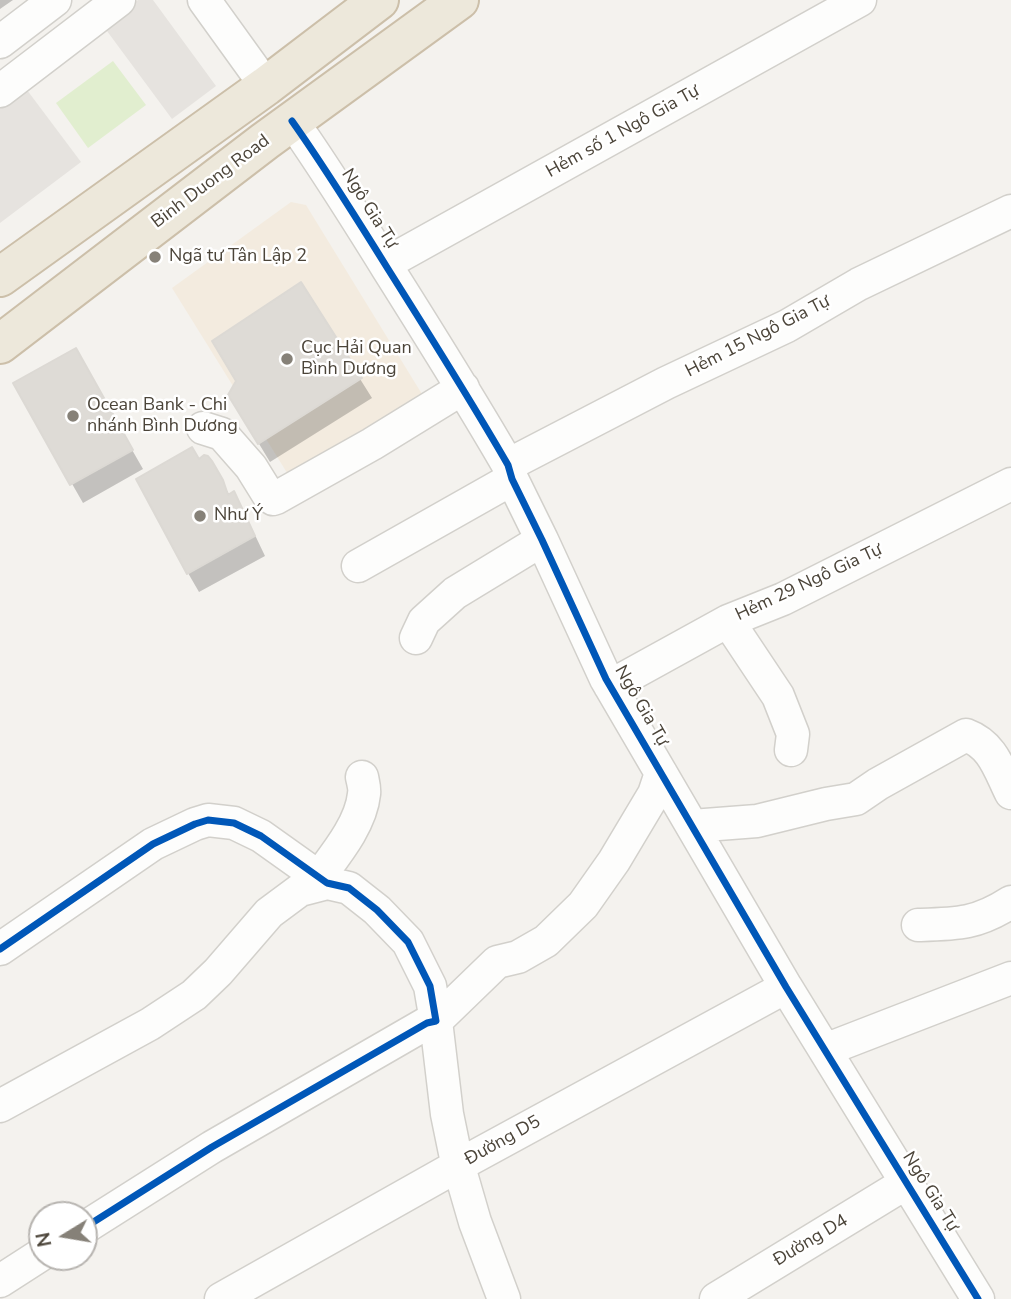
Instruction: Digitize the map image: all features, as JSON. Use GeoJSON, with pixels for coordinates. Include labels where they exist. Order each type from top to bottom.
{"type":"FeatureCollection","features":[{"type":"Feature","properties":{"kind":"highway"},"geometry":{"type":"LineString","coordinates":[[0,277],[266,86],[379,0]]}},
{"type":"Feature","properties":{"kind":"highway","name":"Binh Duong Road"},"geometry":{"type":"LineString","coordinates":[[0,344],[292,121],[459,0]]}},
{"type":"Feature","properties":{"kind":"highway"},"geometry":{"type":"LineString","coordinates":[[266,86],[292,121]]}},
{"type":"Feature","properties":{"kind":"street"},"geometry":{"type":"LineString","coordinates":[[0,91],[119,0]]}},
{"type":"Feature","properties":{"kind":"street"},"geometry":{"type":"LineString","coordinates":[[204,0],[266,86]]}},
{"type":"Feature","properties":{"kind":"street","name":"Hẻm số 1 Ngô Gia Tự"},"geometry":{"type":"LineString","coordinates":[[385,264],[860,0]]}},
{"type":"Feature","properties":{"kind":"street"},"geometry":{"type":"LineString","coordinates":[[0,43],[43,9],[55,48]]}},
{"type":"Feature","properties":{"kind":"street","name":"Ngô Gia Tự"},"geometry":{"type":"LineString","coordinates":[[292,121],[323,165],[463,388],[510,472],[610,686],[786,986],[978,1299]]}},
{"type":"Feature","properties":{"kind":"street","name":"Hẻm 15 Ngô Gia Tự"},"geometry":{"type":"LineString","coordinates":[[358,566],[510,472],[666,383],[787,326],[859,284],[1011,211]]}},
{"type":"Feature","properties":{"kind":"street"},"geometry":{"type":"LineString","coordinates":[[203,428],[222,434],[251,467],[269,496],[276,499],[463,388]]}},
{"type":"Feature","properties":{"kind":"street","name":"Hẻm 29 Ngô Gia Tự"},"geometry":{"type":"LineString","coordinates":[[610,686],[728,621],[783,599],[1011,484]]}},
{"type":"Feature","properties":{"kind":"street"},"geometry":{"type":"LineString","coordinates":[[416,638],[424,621],[455,593],[542,540]]}},
{"type":"Feature","properties":{"kind":"street"},"geometry":{"type":"LineString","coordinates":[[728,621],[778,696],[793,734],[791,750]]}},
{"type":"Feature","properties":{"kind":"street"},"geometry":{"type":"LineString","coordinates":[[692,826],[757,821],[856,799],[966,735],[979,740],[993,756],[1011,793]]}},
{"type":"Feature","properties":{"kind":"street"},"geometry":{"type":"LineString","coordinates":[[98,1219],[212,1147],[426,1023],[436,1021],[497,962],[518,957],[546,941],[583,905],[614,861],[654,794],[661,773]]}},
{"type":"Feature","properties":{"kind":"street"},"geometry":{"type":"LineString","coordinates":[[0,1106],[150,1024],[194,995],[218,972],[269,913],[300,890],[323,880],[357,817],[365,793],[362,777]]}},
{"type":"Feature","properties":{"kind":"street"},"geometry":{"type":"LineString","coordinates":[[0,949],[153,844],[208,820],[234,823],[261,836],[323,880],[349,888],[377,910],[408,942],[430,986],[447,1114],[475,1222],[504,1299]]}},
{"type":"Feature","properties":{"kind":"street"},"geometry":{"type":"LineString","coordinates":[[918,925],[956,924],[979,919],[1011,902]]}},
{"type":"Feature","properties":{"kind":"street"},"geometry":{"type":"LineString","coordinates":[[825,1050],[1011,978]]}},
{"type":"Feature","properties":{"kind":"street","name":"Đường D5"},"geometry":{"type":"LineString","coordinates":[[221,1299],[459,1164],[786,986]]}},
{"type":"Feature","properties":{"kind":"street","name":"Đường D4"},"geometry":{"type":"LineString","coordinates":[[716,1299],[906,1183]]}},
{"type":"Feature","properties":{"kind":"street"},"geometry":{"type":"LineString","coordinates":[[0,1281],[28,1263]]}},
{"type":"Feature","properties":{"kind":"shaded area"},"geometry":{"type":"Polygon","coordinates":[[[138,0],[153,0],[216,86],[172,119],[104,27],[138,0]]]}},
{"type":"Feature","properties":{"kind":"shaded area"},"geometry":{"type":"Polygon","coordinates":[[[24,86],[81,162],[0,223],[0,104],[24,86]]]}},
{"type":"Feature","properties":{"kind":"shaded area"},"geometry":{"type":"Polygon","coordinates":[[[291,202],[306,205],[425,399],[294,484],[172,288],[291,202]]]}},
{"type":"Feature","properties":{"kind":"green space"},"geometry":{"type":"Polygon","coordinates":[[[113,61],[146,105],[88,148],[56,103],[113,61]]]}},
{"type":"Feature","properties":{"kind":"building","name":"Cục Hải Quan Bình Dương"},"geometry":{"type":"Polygon","coordinates":[[[301,282],[362,378],[258,444],[228,395],[236,381],[212,341],[301,282]]]}},
{"type":"Feature","properties":{"kind":"building","name":"Ocean Bank - Chi nhánh Bình Dương"},"geometry":{"type":"Polygon","coordinates":[[[76,348],[133,450],[70,485],[13,383],[76,348]]]}},
{"type":"Feature","properties":{"kind":"building","name":"Như Ý"},"geometry":{"type":"Polygon","coordinates":[[[192,447],[199,459],[204,455],[212,461],[228,495],[234,491],[255,536],[187,574],[136,479],[192,447]]]}},
{"type":"Feature","properties":{"kind":"cycle path"},"geometry":{"type":"LineString","coordinates":[[292,121],[353,213],[494,440],[606,679],[786,987],[978,1299]]}},
{"type":"Feature","properties":{"kind":"cycle path"},"geometry":{"type":"LineString","coordinates":[[0,949],[153,844],[208,820],[234,823],[261,836],[327,883],[349,888],[377,910],[408,942],[430,986],[436,1021],[427,1023],[212,1147],[98,1219]]}},
{"type":"Feature","properties":{"kind":"place","name":"Ngã tư Tân Lập 2"},"geometry":{"type":"Point","coordinates":[155,257]}},
{"type":"Feature","properties":{"kind":"place","name":"Cục Hải Quan Bình Dương"},"geometry":{"type":"Point","coordinates":[287,359]}},
{"type":"Feature","properties":{"kind":"place","name":"Ocean Bank - Chi nhánh Bình Dương"},"geometry":{"type":"Point","coordinates":[73,416]}},
{"type":"Feature","properties":{"kind":"place","name":"Như Ý"},"geometry":{"type":"Point","coordinates":[200,516]}}]}
